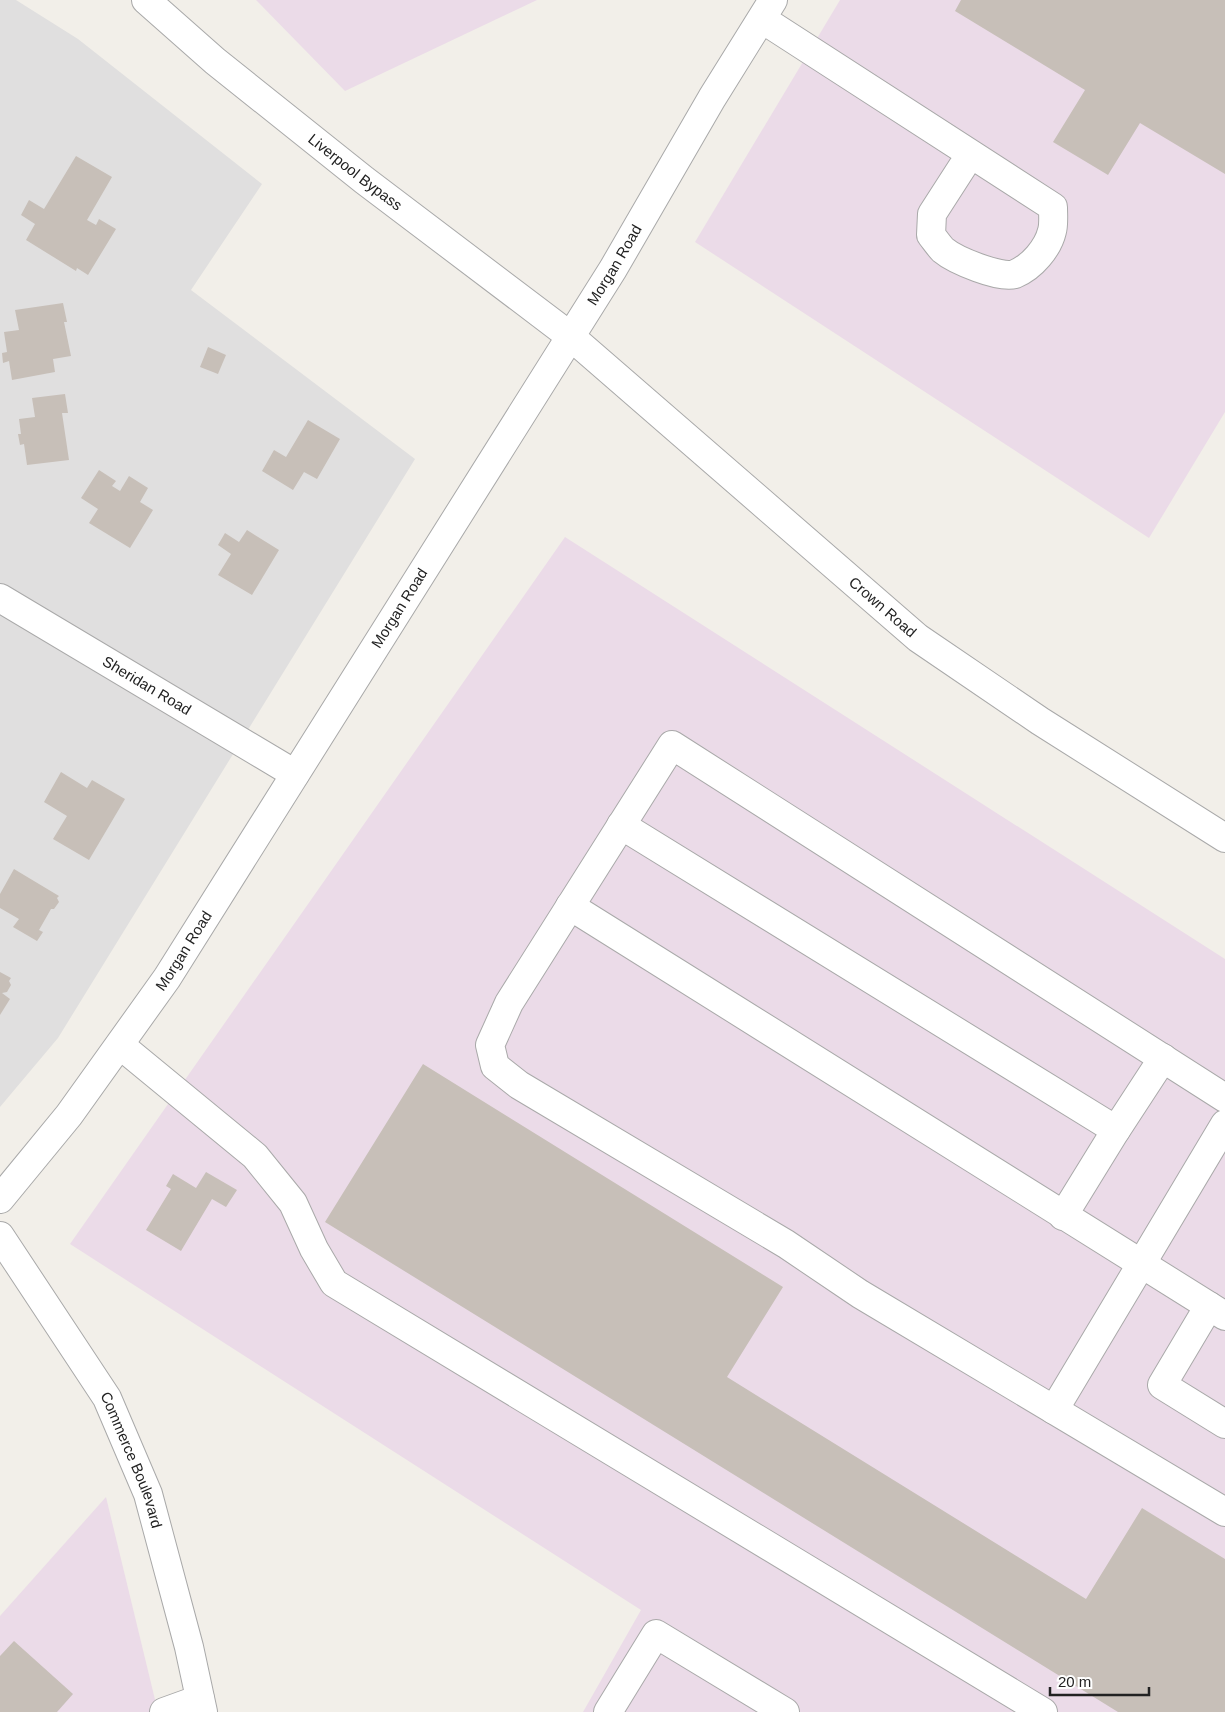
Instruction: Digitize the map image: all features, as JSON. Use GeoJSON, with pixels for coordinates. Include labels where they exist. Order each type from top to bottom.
{"type":"FeatureCollection","features":[{"type":"Feature","properties":{"kind":"street","name":"Liverpool Bypass"},"geometry":{"type":"LineString","coordinates":[[146,0],[215,61],[349,168],[570,336]]}},
{"type":"Feature","properties":{"kind":"street","name":"Morgan Road"},"geometry":{"type":"LineString","coordinates":[[0,1199],[69,1115],[167,978],[613,269],[712,98],[768,10]]}},
{"type":"Feature","properties":{"kind":"street"},"geometry":{"type":"LineString","coordinates":[[768,10],[970,155],[1053,208],[1053,230],[1044,249],[1031,264],[1014,274],[993,272],[967,264],[943,250],[931,235],[932,214],[970,155]]}},
{"type":"Feature","properties":{"kind":"street","name":"Crown Road"},"geometry":{"type":"LineString","coordinates":[[570,336],[918,638],[1040,721],[1225,838]]}},
{"type":"Feature","properties":{"kind":"street","name":"Sheridan Road"},"geometry":{"type":"LineString","coordinates":[[0,598],[295,774]]}},
{"type":"Feature","properties":{"kind":"street"},"geometry":{"type":"LineString","coordinates":[[1225,1098],[672,745],[508,1003],[490,1045],[495,1066],[519,1085],[786,1244],[860,1294],[1225,1512]]}},
{"type":"Feature","properties":{"kind":"street"},"geometry":{"type":"LineString","coordinates":[[621,825],[1116,1130]]}},
{"type":"Feature","properties":{"kind":"street"},"geometry":{"type":"LineString","coordinates":[[570,906],[1217,1311],[1162,1385],[1225,1424]]}},
{"type":"Feature","properties":{"kind":"street"},"geometry":{"type":"LineString","coordinates":[[120,1045],[255,1156],[293,1203],[314,1249],[334,1283],[1043,1712]]}},
{"type":"Feature","properties":{"kind":"street"},"geometry":{"type":"LineString","coordinates":[[1063,1216],[1163,1058]]}},
{"type":"Feature","properties":{"kind":"street"},"geometry":{"type":"LineString","coordinates":[[1054,1410],[1225,1124]]}},
{"type":"Feature","properties":{"kind":"street","name":"Commerce Boulevard"},"geometry":{"type":"LineString","coordinates":[[0,1236],[107,1398],[141,1476],[148,1494],[202,1705]]}},
{"type":"Feature","properties":{"kind":"street"},"geometry":{"type":"LineString","coordinates":[[608,1712],[656,1634],[785,1712]]}},
{"type":"Feature","properties":{"kind":"street"},"geometry":{"type":"LineString","coordinates":[[164,1712],[202,1705]]}},
{"type":"Feature","properties":{"kind":"shaded area"},"geometry":{"type":"Polygon","coordinates":[[[0,0],[16,0],[78,39],[262,184],[191,290],[415,459],[58,1038],[0,1107],[0,0]]]}},
{"type":"Feature","properties":{"kind":"shaded area"},"geometry":{"type":"Polygon","coordinates":[[[256,0],[537,0],[345,91],[256,0]]]}},
{"type":"Feature","properties":{"kind":"shaded area"},"geometry":{"type":"Polygon","coordinates":[[[840,0],[1225,0],[1225,412],[1149,538],[695,242],[840,0]]]}},
{"type":"Feature","properties":{"kind":"shaded area"},"geometry":{"type":"Polygon","coordinates":[[[565,537],[1225,959],[1225,1712],[583,1712],[641,1610],[70,1244],[565,537]]]}},
{"type":"Feature","properties":{"kind":"shaded area"},"geometry":{"type":"Polygon","coordinates":[[[106,1497],[158,1712],[0,1712],[0,1616],[106,1497]]]}},
{"type":"Feature","properties":{"kind":"building"},"geometry":{"type":"Polygon","coordinates":[[[961,0],[1225,0],[1225,174],[1140,123],[1108,175],[1053,142],[1085,90],[955,11],[961,0]]]}},
{"type":"Feature","properties":{"kind":"building"},"geometry":{"type":"Polygon","coordinates":[[[76,156],[112,177],[87,220],[96,225],[99,219],[116,229],[88,275],[77,268],[76,271],[26,240],[35,224],[21,215],[29,200],[44,209],[76,156]]]}},
{"type":"Feature","properties":{"kind":"building"},"geometry":{"type":"Polygon","coordinates":[[[63,303],[67,322],[64,322],[71,356],[53,359],[55,372],[12,380],[9,361],[3,363],[2,353],[7,352],[4,332],[19,330],[15,310],[63,303]]]}},
{"type":"Feature","properties":{"kind":"building"},"geometry":{"type":"Polygon","coordinates":[[[208,347],[226,355],[218,374],[200,367],[208,347]]]}},
{"type":"Feature","properties":{"kind":"building"},"geometry":{"type":"Polygon","coordinates":[[[65,394],[68,413],[62,413],[69,460],[27,465],[24,444],[20,445],[18,434],[21,434],[19,419],[35,417],[32,398],[65,394]]]}},
{"type":"Feature","properties":{"kind":"building"},"geometry":{"type":"Polygon","coordinates":[[[308,420],[340,439],[317,479],[304,472],[293,490],[262,471],[274,450],[286,457],[308,420]]]}},
{"type":"Feature","properties":{"kind":"building"},"geometry":{"type":"Polygon","coordinates":[[[99,470],[116,481],[112,486],[120,491],[129,476],[148,488],[140,502],[153,510],[130,548],[89,523],[98,509],[81,498],[99,470]]]}},
{"type":"Feature","properties":{"kind":"building"},"geometry":{"type":"Polygon","coordinates":[[[247,530],[279,550],[252,595],[218,575],[231,554],[218,545],[225,533],[239,542],[247,530]]]}},
{"type":"Feature","properties":{"kind":"building"},"geometry":{"type":"Polygon","coordinates":[[[61,772],[87,788],[92,780],[125,799],[89,860],[53,839],[67,816],[44,802],[61,772]]]}},
{"type":"Feature","properties":{"kind":"building"},"geometry":{"type":"Polygon","coordinates":[[[14,869],[59,896],[57,898],[59,902],[54,909],[51,909],[39,930],[43,932],[37,941],[13,927],[19,919],[0,908],[0,894],[14,869]]]}},
{"type":"Feature","properties":{"kind":"building"},"geometry":{"type":"Polygon","coordinates":[[[0,972],[11,978],[9,981],[11,985],[7,992],[2,993],[10,999],[0,1015],[0,972]]]}},
{"type":"Feature","properties":{"kind":"building"},"geometry":{"type":"Polygon","coordinates":[[[423,1064],[783,1287],[727,1377],[1086,1599],[1142,1508],[1225,1559],[1225,1712],[1118,1712],[325,1222],[423,1064]]]}},
{"type":"Feature","properties":{"kind":"building"},"geometry":{"type":"Polygon","coordinates":[[[206,1172],[237,1190],[226,1207],[212,1199],[181,1251],[146,1230],[171,1189],[166,1186],[173,1174],[196,1188],[206,1172]]]}},
{"type":"Feature","properties":{"kind":"building"},"geometry":{"type":"Polygon","coordinates":[[[14,1641],[73,1694],[57,1712],[0,1712],[0,1656],[14,1641]]]}}]}
